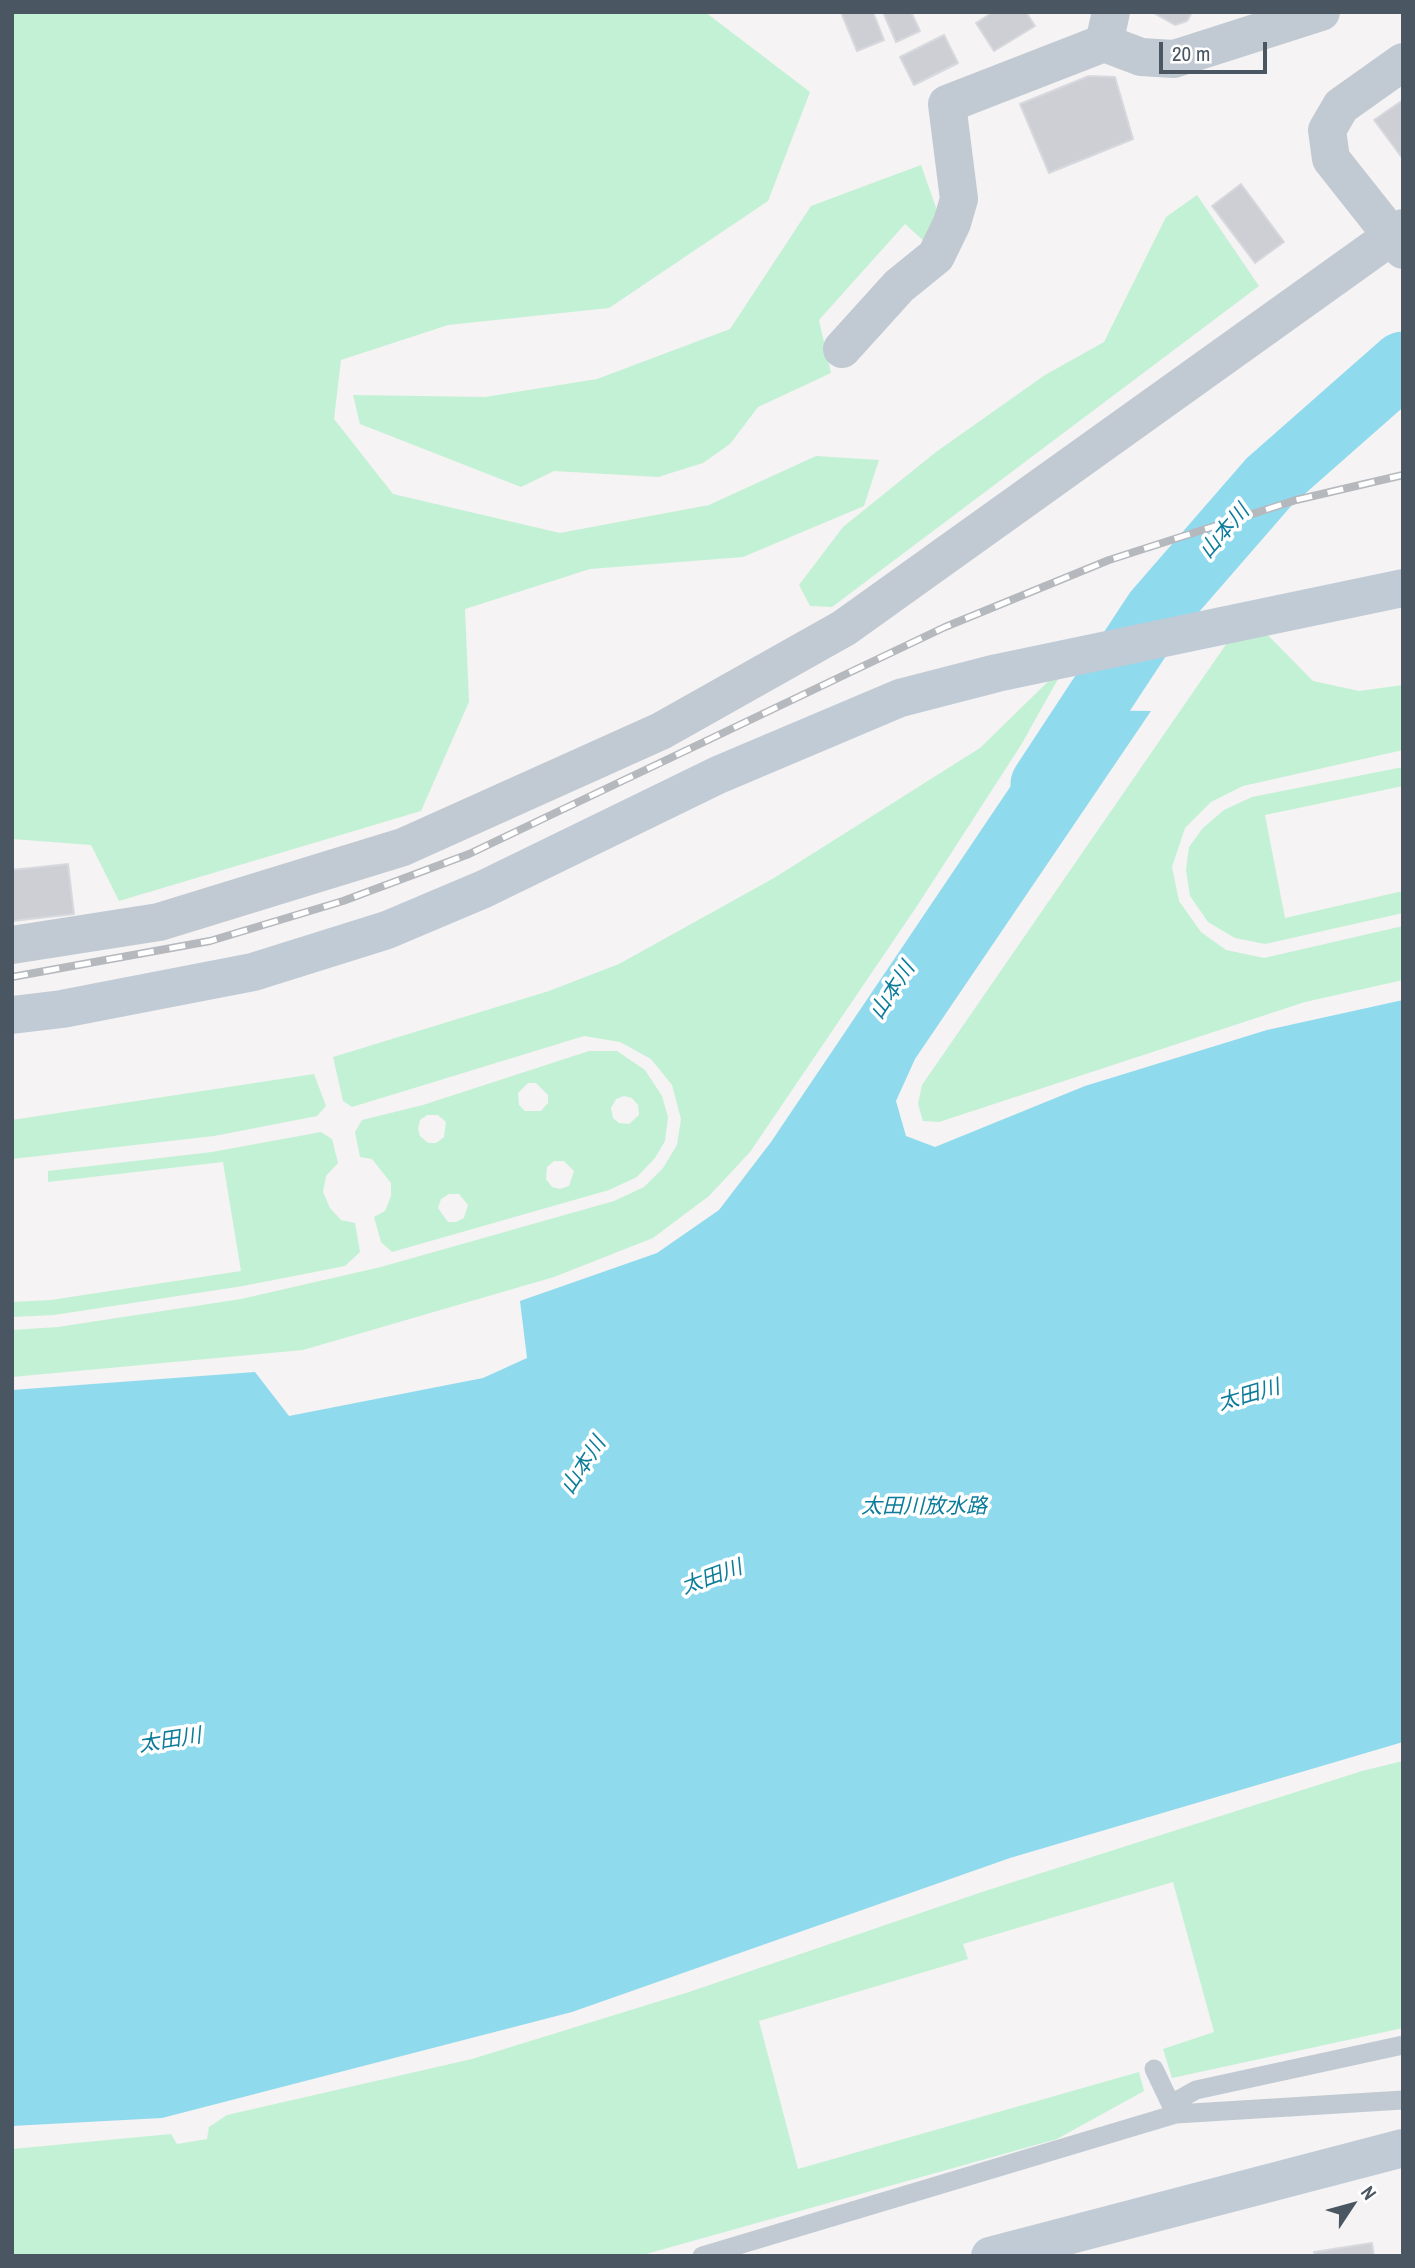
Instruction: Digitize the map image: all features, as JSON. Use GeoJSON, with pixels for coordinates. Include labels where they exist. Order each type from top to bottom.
{"type":"FeatureCollection","features":[{"type":"Feature","properties":{"kind":"street"},"geometry":{"type":"LineString","coordinates":[[842,349],[899,286],[936,256],[951,223],[958,199],[947,104],[1107,28],[1141,57],[1174,58],[1321,12]]}},
{"type":"Feature","properties":{"kind":"street"},"geometry":{"type":"LineString","coordinates":[[12,945],[159,922],[403,848],[661,731],[844,628],[1399,238],[1331,159],[1326,130],[1341,106],[1403,62]]}},
{"type":"Feature","properties":{"kind":"street"},"geometry":{"type":"LineString","coordinates":[[12,1015],[62,1009],[253,972],[387,930],[484,889],[718,775],[888,703],[997,673],[1403,588]]}},
{"type":"Feature","properties":{"kind":"street"},"geometry":{"type":"LineString","coordinates":[[990,2256],[1403,2148]]}},
{"type":"Feature","properties":{"kind":"lane"},"geometry":{"type":"LineString","coordinates":[[1173,2109],[1196,2090],[1403,2045]]}},
{"type":"Feature","properties":{"kind":"lane"},"geometry":{"type":"LineString","coordinates":[[1154,2069],[1173,2109]]}},
{"type":"Feature","properties":{"kind":"lane"},"geometry":{"type":"LineString","coordinates":[[702,2256],[1173,2109],[1403,2100]]}},
{"type":"Feature","properties":{"kind":"green space"},"geometry":{"type":"Polygon","coordinates":[[[12,12],[705,12],[810,92],[768,201],[609,308],[448,325],[341,360],[334,419],[393,494],[560,533],[709,505],[816,456],[879,460],[864,506],[743,557],[590,569],[465,609],[469,702],[421,811],[119,901],[91,845],[12,839],[12,12]]]}},
{"type":"Feature","properties":{"kind":"green space"},"geometry":{"type":"Polygon","coordinates":[[[921,165],[939,216],[925,242],[905,224],[819,320],[831,373],[758,407],[730,444],[703,463],[658,477],[554,471],[521,487],[360,424],[353,395],[485,397],[597,379],[730,329],[811,206],[921,165]]]}},
{"type":"Feature","properties":{"kind":"green space"},"geometry":{"type":"Polygon","coordinates":[[[1197,195],[1259,286],[832,607],[810,606],[799,585],[843,527],[936,452],[1045,375],[1104,342],[1166,217],[1197,195]]]}},
{"type":"Feature","properties":{"kind":"green space"},"geometry":{"type":"Polygon","coordinates":[[[1247,614],[1313,681],[1359,691],[1403,685],[1403,750],[1243,786],[1211,802],[1185,828],[1172,867],[1179,901],[1201,932],[1226,950],[1264,958],[1403,926],[1403,980],[1305,1002],[939,1122],[923,1121],[918,1104],[922,1085],[1247,614]]]}},
{"type":"Feature","properties":{"kind":"green space"},"geometry":{"type":"Polygon","coordinates":[[[1067,663],[1021,745],[917,906],[750,1152],[709,1196],[653,1238],[554,1277],[303,1350],[12,1377],[12,1330],[58,1327],[241,1299],[381,1267],[614,1201],[644,1187],[663,1168],[677,1145],[681,1119],[672,1085],[651,1059],[620,1042],[584,1036],[352,1107],[343,1101],[333,1057],[549,991],[619,964],[774,878],[980,748],[1067,663]]]}},
{"type":"Feature","properties":{"kind":"green space"},"geometry":{"type":"Polygon","coordinates":[[[1403,767],[1403,786],[1265,815],[1285,918],[1403,891],[1403,913],[1265,944],[1235,938],[1208,922],[1190,896],[1186,870],[1189,847],[1203,828],[1224,810],[1252,797],[1403,767]]]}},
{"type":"Feature","properties":{"kind":"green space"},"geometry":{"type":"Polygon","coordinates":[[[589,1051],[617,1051],[645,1070],[662,1096],[668,1117],[665,1141],[655,1158],[637,1177],[609,1190],[392,1252],[381,1242],[374,1217],[385,1211],[391,1196],[391,1183],[372,1159],[360,1157],[355,1132],[362,1120],[423,1105],[589,1051]],[[528,1083],[518,1093],[519,1105],[525,1111],[541,1111],[548,1103],[548,1095],[536,1083],[528,1083]],[[624,1096],[616,1099],[611,1108],[613,1118],[619,1123],[629,1124],[639,1115],[638,1105],[632,1098],[624,1096]],[[427,1115],[420,1120],[420,1136],[428,1143],[436,1143],[444,1137],[446,1122],[438,1115],[427,1115]],[[554,1161],[547,1167],[546,1179],[552,1187],[560,1189],[569,1186],[574,1171],[564,1161],[554,1161]],[[449,1194],[441,1199],[438,1208],[448,1222],[456,1222],[464,1218],[468,1205],[459,1194],[449,1194]]]}},
{"type":"Feature","properties":{"kind":"green space"},"geometry":{"type":"Polygon","coordinates":[[[314,1074],[326,1106],[317,1116],[214,1136],[12,1159],[12,1120],[314,1074]]]}},
{"type":"Feature","properties":{"kind":"green space"},"geometry":{"type":"Polygon","coordinates":[[[321,1132],[332,1139],[338,1163],[326,1176],[323,1192],[330,1208],[341,1220],[355,1223],[360,1252],[345,1266],[243,1286],[54,1315],[12,1317],[12,1302],[51,1300],[241,1271],[223,1162],[48,1182],[48,1171],[212,1152],[321,1132]]]}},
{"type":"Feature","properties":{"kind":"green space"},"geometry":{"type":"Polygon","coordinates":[[[1403,1761],[1403,2028],[1172,2078],[1163,2049],[1214,2032],[1173,1882],[963,1944],[968,1959],[759,2021],[798,2169],[1139,2072],[1144,2091],[1057,2139],[639,2256],[12,2256],[12,2149],[171,2134],[177,2144],[207,2139],[209,2127],[227,2115],[472,2059],[689,1992],[985,1891],[1362,1771],[1403,1761]]]}},
{"type":"Feature","properties":{"kind":"water","name":"太田川放水路"},"geometry":{"type":"Polygon","coordinates":[[[1062,710],[1151,711],[915,1059],[896,1101],[906,1136],[935,1147],[1085,1086],[1267,1030],[1403,1000],[1403,1742],[1010,1858],[572,2012],[162,2118],[12,2126],[12,1390],[255,1372],[289,1416],[483,1378],[527,1358],[520,1301],[657,1253],[719,1210],[771,1142],[1062,710]]]}},
{"type":"Feature","properties":{"kind":"building"},"geometry":{"type":"Polygon","coordinates":[[[841,12],[873,12],[884,40],[857,51],[841,12]]]}},
{"type":"Feature","properties":{"kind":"building"},"geometry":{"type":"Polygon","coordinates":[[[883,12],[911,12],[920,31],[896,42],[883,12]]]}},
{"type":"Feature","properties":{"kind":"building"},"geometry":{"type":"Polygon","coordinates":[[[993,12],[1026,12],[1035,26],[994,51],[976,23],[993,12]]]}},
{"type":"Feature","properties":{"kind":"building"},"geometry":{"type":"Polygon","coordinates":[[[1152,12],[1192,12],[1187,21],[1175,25],[1152,12]]]}},
{"type":"Feature","properties":{"kind":"building"},"geometry":{"type":"Polygon","coordinates":[[[944,35],[958,63],[914,85],[900,57],[944,35]]]}},
{"type":"Feature","properties":{"kind":"building"},"geometry":{"type":"Polygon","coordinates":[[[1089,76],[1115,77],[1133,139],[1049,173],[1020,104],[1089,76]]]}},
{"type":"Feature","properties":{"kind":"building"},"geometry":{"type":"Polygon","coordinates":[[[1403,100],[1403,159],[1374,120],[1403,100]]]}},
{"type":"Feature","properties":{"kind":"building"},"geometry":{"type":"Polygon","coordinates":[[[1241,184],[1284,242],[1255,263],[1212,206],[1241,184]]]}},
{"type":"Feature","properties":{"kind":"building"},"geometry":{"type":"Polygon","coordinates":[[[68,864],[74,914],[12,921],[12,870],[68,864]]]}},
{"type":"Feature","properties":{"kind":"building"},"geometry":{"type":"Polygon","coordinates":[[[1372,2243],[1374,2256],[1315,2256],[1314,2252],[1372,2243]]]}},
{"type":"Feature","properties":{"kind":"waterway","name":"山本川"},"geometry":{"type":"LineString","coordinates":[[1043,784],[1156,612],[1269,482],[1403,364]]}},
{"type":"Feature","properties":{"kind":"railway"},"geometry":{"type":"LineString","coordinates":[[12,977],[210,941],[343,901],[469,854],[945,627],[1109,560],[1296,500],[1403,475]]}},
{"type":"Feature","properties":{"kind":"water label","name":"太田川"},"geometry":{"type":"Point","coordinates":[1249,1396]}},
{"type":"Feature","properties":{"kind":"water label","name":"太田川"},"geometry":{"type":"Point","coordinates":[712,1578]}},
{"type":"Feature","properties":{"kind":"water label","name":"太田川"},"geometry":{"type":"Point","coordinates":[170,1741]}}]}
